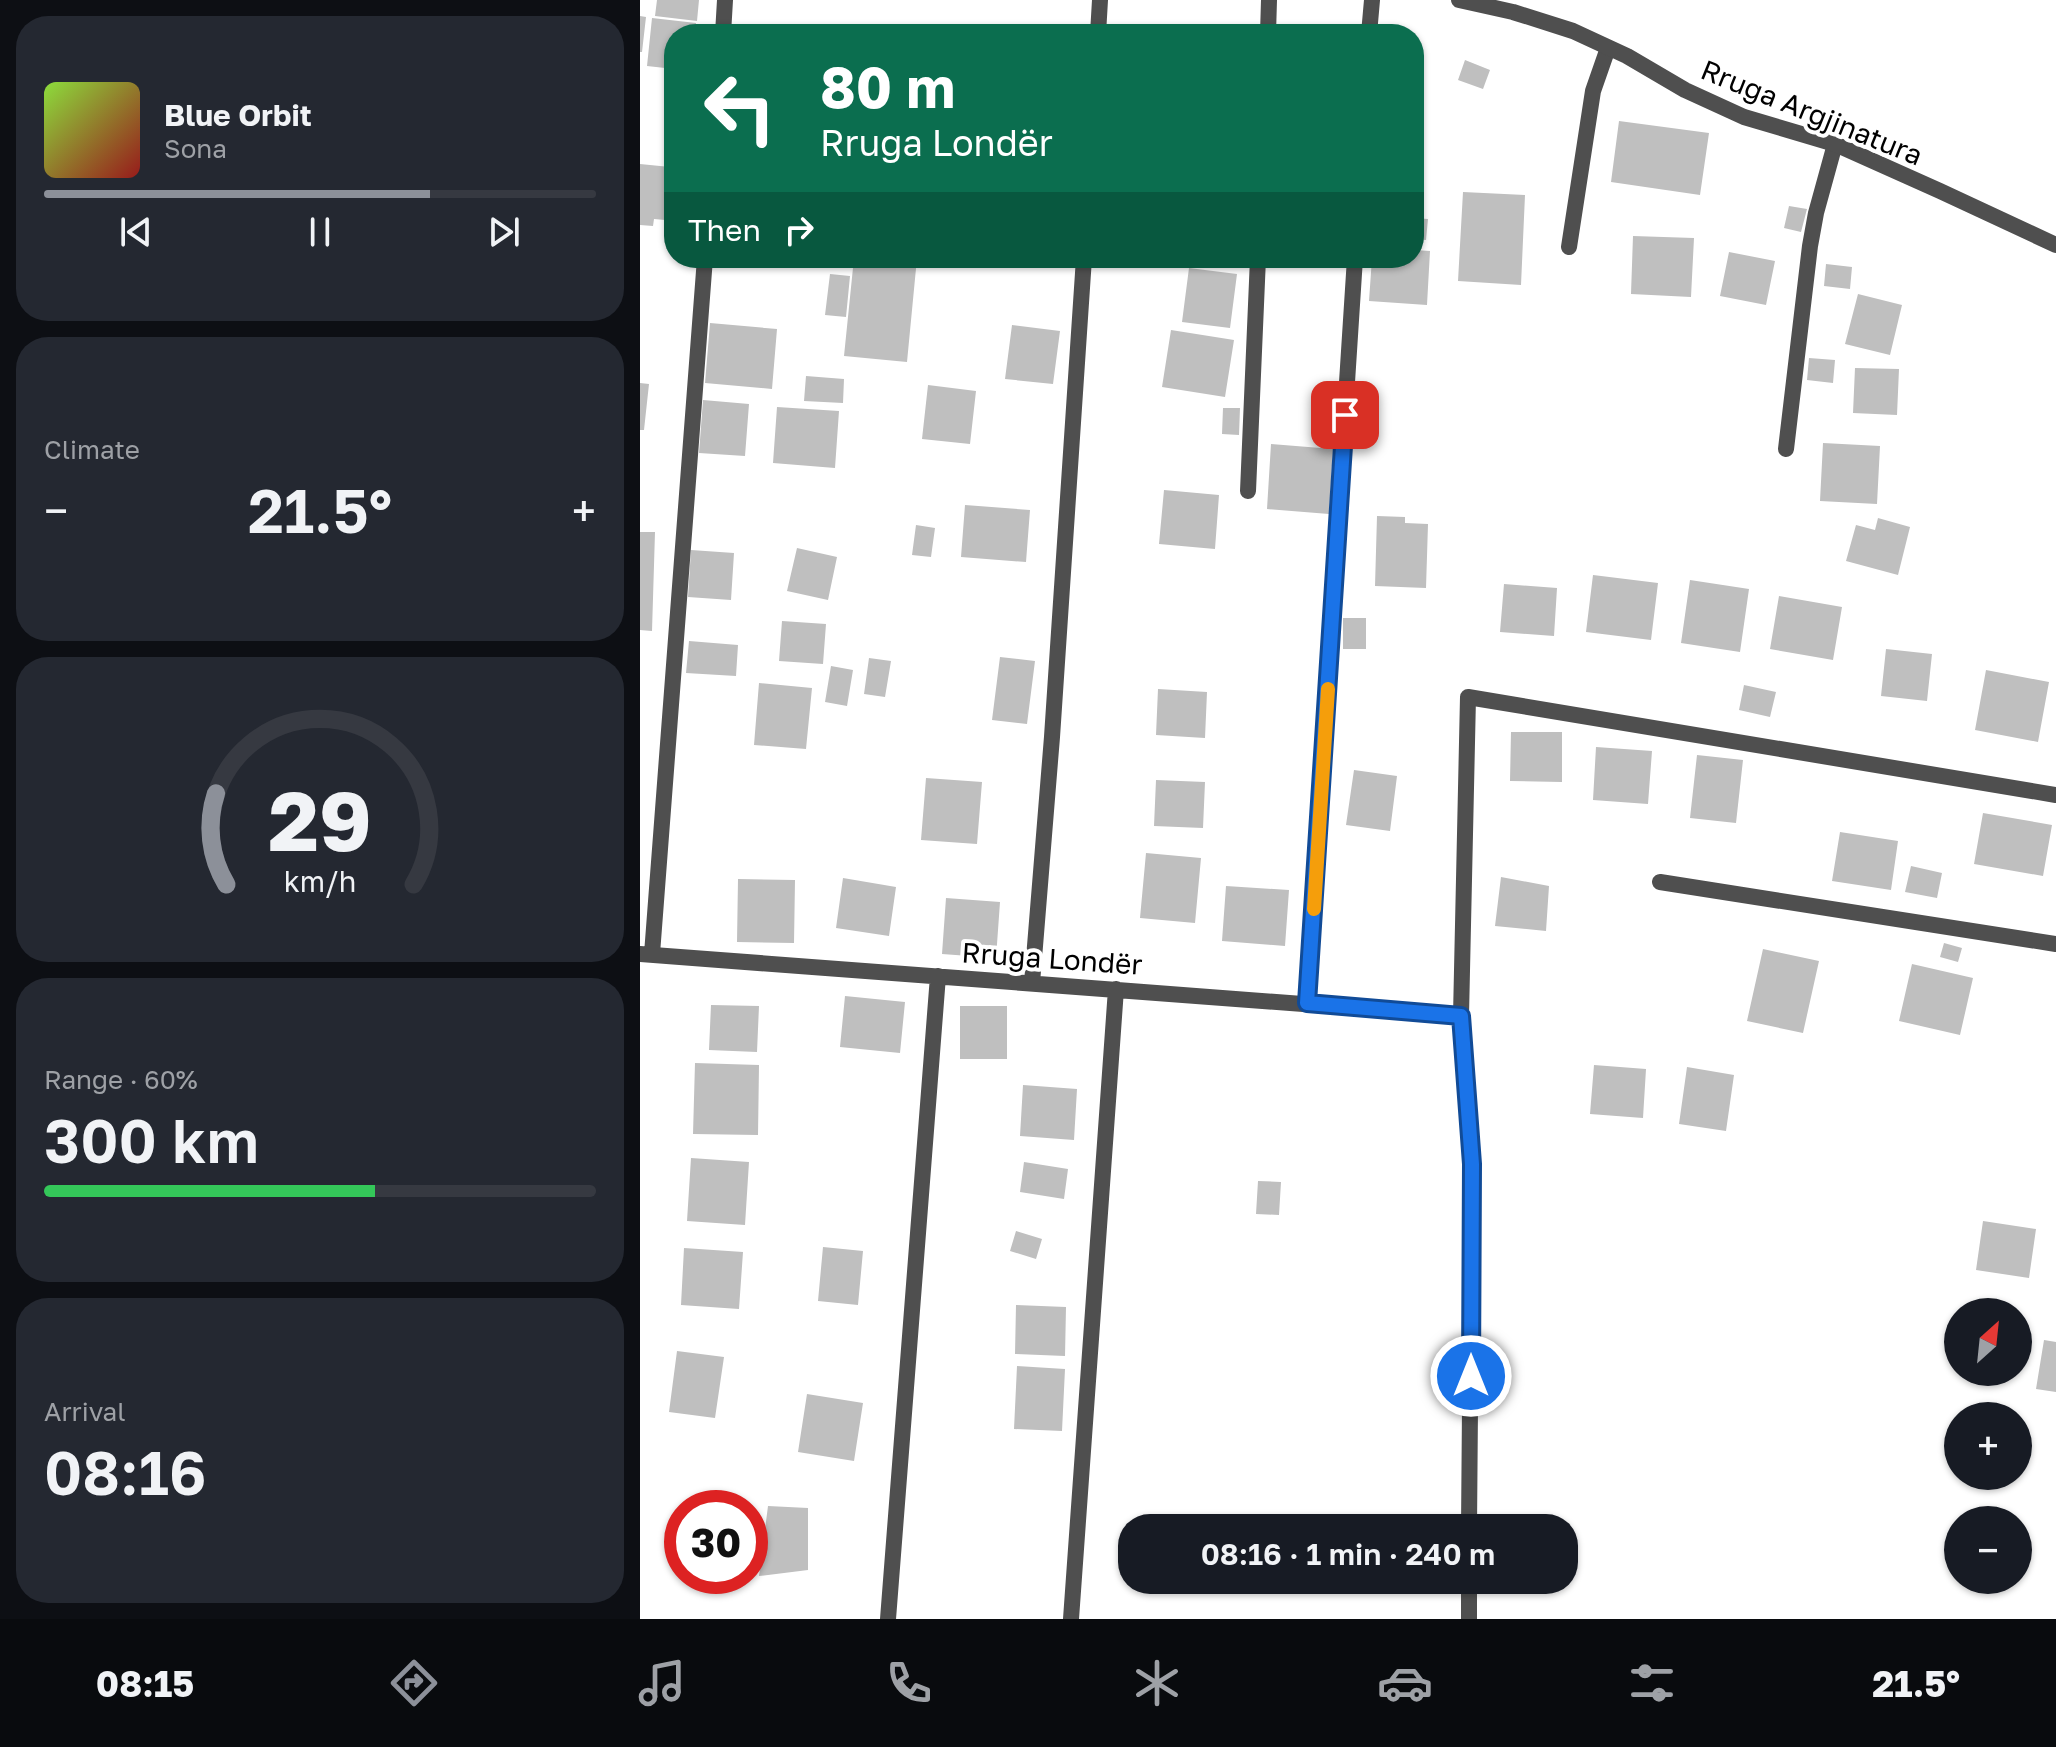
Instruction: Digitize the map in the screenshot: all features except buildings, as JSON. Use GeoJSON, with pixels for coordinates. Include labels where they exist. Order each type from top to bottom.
{"type":"FeatureCollection","features":[{"type":"Feature","properties":{"kind":"street"},"geometry":{"type":"LineString","coordinates":[[724,24],[725,0]]}},
{"type":"Feature","properties":{"kind":"street"},"geometry":{"type":"LineString","coordinates":[[1099,24],[1100,0]]}},
{"type":"Feature","properties":{"kind":"street"},"geometry":{"type":"LineString","coordinates":[[1268,24],[1269,0]]}},
{"type":"Feature","properties":{"kind":"street"},"geometry":{"type":"LineString","coordinates":[[1370,24],[1372,0]]}},
{"type":"Feature","properties":{"kind":"street","name":"Rruga Argjinatura"},"geometry":{"type":"LineString","coordinates":[[1459,0],[1513,12],[1573,31],[1744,117],[1835,144],[2056,245]]}},
{"type":"Feature","properties":{"kind":"street"},"geometry":{"type":"LineString","coordinates":[[1569,247],[1593,91],[1608,48]]}},
{"type":"Feature","properties":{"kind":"street"},"geometry":{"type":"LineString","coordinates":[[1786,449],[1810,246],[1835,144]]}},
{"type":"Feature","properties":{"kind":"street"},"geometry":{"type":"LineString","coordinates":[[646,954],[704,268]]}},
{"type":"Feature","properties":{"kind":"street"},"geometry":{"type":"LineString","coordinates":[[1032,983],[1083,268]]}},
{"type":"Feature","properties":{"kind":"street"},"geometry":{"type":"LineString","coordinates":[[1248,491],[1258,268]]}},
{"type":"Feature","properties":{"kind":"street"},"geometry":{"type":"LineString","coordinates":[[1307,1003],[1354,268]]}},
{"type":"Feature","properties":{"kind":"street"},"geometry":{"type":"LineString","coordinates":[[1469,1514],[1472,1164],[1461,1016],[1468,697],[2056,795]]}},
{"type":"Feature","properties":{"kind":"street"},"geometry":{"type":"LineString","coordinates":[[1660,882],[2056,944]]}},
{"type":"Feature","properties":{"kind":"street","name":"Rruga Londër"},"geometry":{"type":"LineString","coordinates":[[646,954],[1461,1016]]}},
{"type":"Feature","properties":{"kind":"street"},"geometry":{"type":"LineString","coordinates":[[888,1619],[938,976]]}},
{"type":"Feature","properties":{"kind":"street"},"geometry":{"type":"LineString","coordinates":[[1071,1619],[1116,989]]}},
{"type":"Feature","properties":{"kind":"street"},"geometry":{"type":"LineString","coordinates":[[1469,1594],[1469,1619]]}},
{"type":"Feature","properties":{"kind":"slow traffic"},"geometry":{"type":"LineString","coordinates":[[1314,909],[1328,689]]}},
{"type":"Feature","properties":{"kind":"route"},"geometry":{"type":"LineString","coordinates":[[1345,415],[1307,1003],[1461,1016],[1472,1164],[1471,1376]]}}]}
